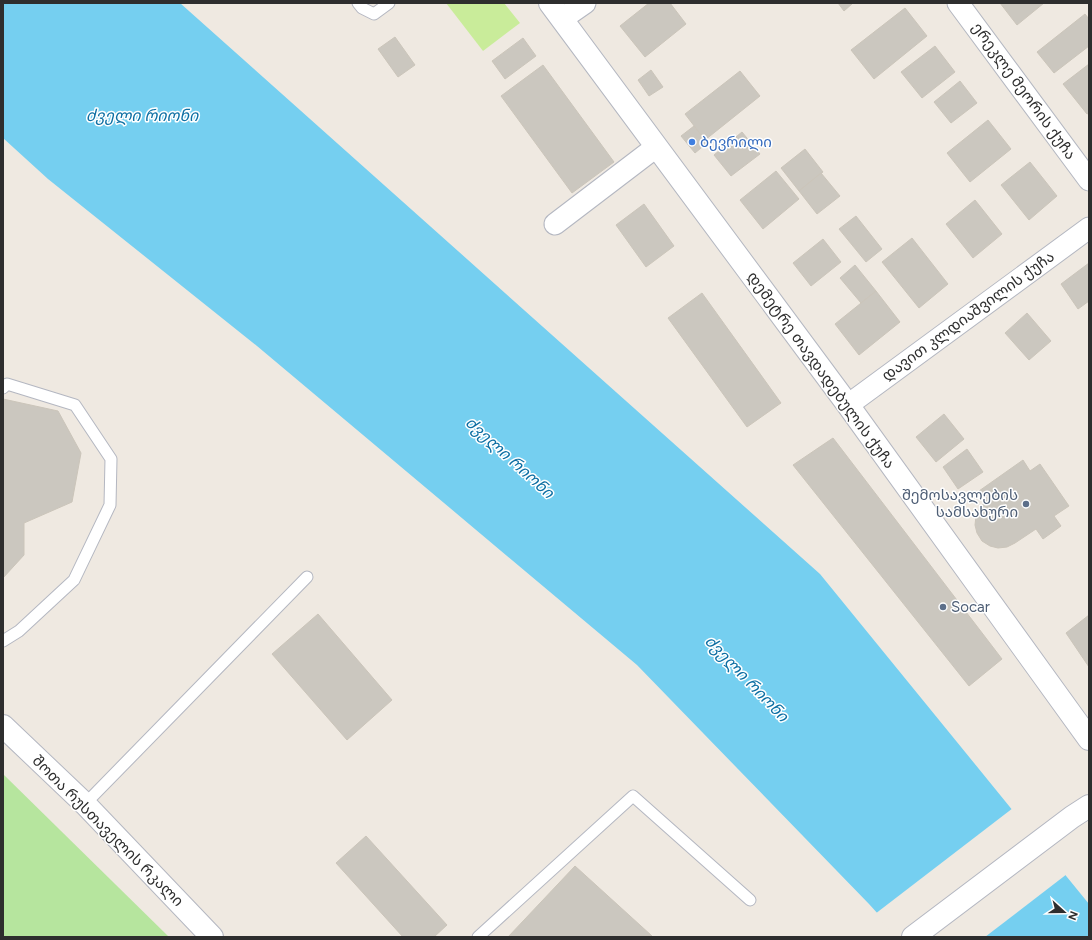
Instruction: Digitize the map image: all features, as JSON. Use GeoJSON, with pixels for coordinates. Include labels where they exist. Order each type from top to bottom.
{"type":"FeatureCollection","features":[{"type":"Feature","properties":{"kind":"street"},"geometry":{"type":"LineString","coordinates":[[556,11],[584,3]]}},
{"type":"Feature","properties":{"kind":"street","name":"ერეკლე მეორის ქუჩა"},"geometry":{"type":"LineString","coordinates":[[958,3],[1089,180]]}},
{"type":"Feature","properties":{"kind":"street","name":"დემეტრე თავდადებულის ქუჩა"},"geometry":{"type":"LineString","coordinates":[[556,11],[848,405],[1089,739]]}},
{"type":"Feature","properties":{"kind":"street"},"geometry":{"type":"LineString","coordinates":[[555,224],[656,147]]}},
{"type":"Feature","properties":{"kind":"street","name":"დავით კლდიაშვილის ქუჩა"},"geometry":{"type":"LineString","coordinates":[[848,405],[1089,228]]}},
{"type":"Feature","properties":{"kind":"street","name":"შოთა რუსთაველის რკალი"},"geometry":{"type":"LineString","coordinates":[[3,726],[85,804],[212,937]]}},
{"type":"Feature","properties":{"kind":"street"},"geometry":{"type":"LineString","coordinates":[[913,937],[1081,812]]}},
{"type":"Feature","properties":{"kind":"lane"},"geometry":{"type":"LineString","coordinates":[[358,3],[362,8],[374,14],[389,3]]}},
{"type":"Feature","properties":{"kind":"lane"},"geometry":{"type":"LineString","coordinates":[[3,388],[7,384],[75,405],[111,459],[110,505],[74,580],[19,631],[3,641]]}},
{"type":"Feature","properties":{"kind":"lane"},"geometry":{"type":"LineString","coordinates":[[85,804],[307,577]]}},
{"type":"Feature","properties":{"kind":"lane"},"geometry":{"type":"LineString","coordinates":[[478,937],[633,796],[750,900]]}},
{"type":"Feature","properties":{"kind":"green space"},"geometry":{"type":"Polygon","coordinates":[[[446,3],[504,3],[520,23],[483,51],[446,3]]]}},
{"type":"Feature","properties":{"kind":"green space"},"geometry":{"type":"Polygon","coordinates":[[[3,774],[169,937],[3,937],[3,774]]]}},
{"type":"Feature","properties":{"kind":"water","name":"ძველი რიონი"},"geometry":{"type":"Polygon","coordinates":[[[3,3],[180,3],[820,574],[1089,904],[1089,937],[899,937],[869,904],[637,665],[257,346],[48,179],[3,138],[3,3]]]}},
{"type":"Feature","properties":{"kind":"pier"},"geometry":{"type":"Polygon","coordinates":[[[1013,808],[1067,874],[985,937],[896,937],[875,914],[1013,808]]]}},
{"type":"Feature","properties":{"kind":"building"},"geometry":{"type":"Polygon","coordinates":[[[649,3],[670,3],[686,24],[645,57],[620,26],[649,3]]]}},
{"type":"Feature","properties":{"kind":"building"},"geometry":{"type":"Polygon","coordinates":[[[838,3],[853,3],[844,11],[838,3]]]}},
{"type":"Feature","properties":{"kind":"building"},"geometry":{"type":"Polygon","coordinates":[[[1000,3],[1044,3],[1017,25],[1000,3]]]}},
{"type":"Feature","properties":{"kind":"building"},"geometry":{"type":"Polygon","coordinates":[[[905,8],[927,36],[874,79],[851,50],[905,8]]]}},
{"type":"Feature","properties":{"kind":"building"},"geometry":{"type":"Polygon","coordinates":[[[1085,14],[1089,19],[1089,46],[1054,73],[1037,52],[1085,14]]]}},
{"type":"Feature","properties":{"kind":"building"},"geometry":{"type":"Polygon","coordinates":[[[395,37],[415,65],[398,77],[378,49],[395,37]]]}},
{"type":"Feature","properties":{"kind":"building"},"geometry":{"type":"Polygon","coordinates":[[[523,38],[536,56],[505,79],[492,61],[523,38]]]}},
{"type":"Feature","properties":{"kind":"building"},"geometry":{"type":"Polygon","coordinates":[[[935,46],[955,72],[922,98],[901,72],[935,46]]]}},
{"type":"Feature","properties":{"kind":"building"},"geometry":{"type":"Polygon","coordinates":[[[1089,64],[1089,113],[1087,114],[1063,84],[1089,64]]]}},
{"type":"Feature","properties":{"kind":"building"},"geometry":{"type":"Polygon","coordinates":[[[543,65],[614,162],[572,193],[501,96],[543,65]]]}},
{"type":"Feature","properties":{"kind":"building"},"geometry":{"type":"Polygon","coordinates":[[[651,70],[663,87],[649,96],[638,80],[651,70]]]}},
{"type":"Feature","properties":{"kind":"building"},"geometry":{"type":"Polygon","coordinates":[[[740,71],[760,96],[705,140],[685,114],[740,71]]]}},
{"type":"Feature","properties":{"kind":"building"},"geometry":{"type":"Polygon","coordinates":[[[960,81],[977,103],[951,123],[934,102],[960,81]]]}},
{"type":"Feature","properties":{"kind":"building"},"geometry":{"type":"Polygon","coordinates":[[[988,120],[1011,149],[970,182],[947,153],[988,120]]]}},
{"type":"Feature","properties":{"kind":"building"},"geometry":{"type":"Polygon","coordinates":[[[694,126],[707,143],[695,153],[681,136],[694,126]]]}},
{"type":"Feature","properties":{"kind":"building"},"geometry":{"type":"Polygon","coordinates":[[[742,132],[760,154],[731,176],[714,155],[742,132]]]}},
{"type":"Feature","properties":{"kind":"building"},"geometry":{"type":"Polygon","coordinates":[[[805,149],[823,172],[799,191],[781,168],[805,149]]]}},
{"type":"Feature","properties":{"kind":"building"},"geometry":{"type":"Polygon","coordinates":[[[1030,162],[1057,196],[1029,220],[1001,185],[1030,162]]]}},
{"type":"Feature","properties":{"kind":"building"},"geometry":{"type":"Polygon","coordinates":[[[776,171],[799,199],[763,229],[740,200],[776,171]]]}},
{"type":"Feature","properties":{"kind":"building"},"geometry":{"type":"Polygon","coordinates":[[[821,173],[840,196],[817,214],[799,191],[821,173]]]}},
{"type":"Feature","properties":{"kind":"building"},"geometry":{"type":"Polygon","coordinates":[[[975,200],[1002,234],[973,258],[946,224],[975,200]]]}},
{"type":"Feature","properties":{"kind":"building"},"geometry":{"type":"Polygon","coordinates":[[[644,204],[674,246],[646,267],[616,225],[644,204]]]}},
{"type":"Feature","properties":{"kind":"building"},"geometry":{"type":"Polygon","coordinates":[[[856,216],[882,249],[866,262],[839,229],[856,216]]]}},
{"type":"Feature","properties":{"kind":"building"},"geometry":{"type":"Polygon","coordinates":[[[912,238],[948,284],[919,308],[882,262],[912,238]]]}},
{"type":"Feature","properties":{"kind":"building"},"geometry":{"type":"Polygon","coordinates":[[[823,239],[841,262],[811,286],[793,263],[823,239]]]}},
{"type":"Feature","properties":{"kind":"building"},"geometry":{"type":"Polygon","coordinates":[[[1089,263],[1089,301],[1078,309],[1061,284],[1089,263]]]}},
{"type":"Feature","properties":{"kind":"building"},"geometry":{"type":"Polygon","coordinates":[[[855,265],[876,291],[861,303],[840,278],[855,265]]]}},
{"type":"Feature","properties":{"kind":"building"},"geometry":{"type":"Polygon","coordinates":[[[876,291],[900,322],[859,355],[835,324],[876,291]]]}},
{"type":"Feature","properties":{"kind":"building"},"geometry":{"type":"Polygon","coordinates":[[[702,293],[781,403],[747,427],[668,318],[702,293]]]}},
{"type":"Feature","properties":{"kind":"building"},"geometry":{"type":"Polygon","coordinates":[[[1027,313],[1051,341],[1029,360],[1005,333],[1027,313]]]}},
{"type":"Feature","properties":{"kind":"building"},"geometry":{"type":"Polygon","coordinates":[[[3,399],[58,411],[81,453],[72,502],[24,523],[24,555],[3,578],[3,399]]]}},
{"type":"Feature","properties":{"kind":"building"},"geometry":{"type":"Polygon","coordinates":[[[944,414],[964,439],[936,462],[916,437],[944,414]]]}},
{"type":"Feature","properties":{"kind":"building"},"geometry":{"type":"Polygon","coordinates":[[[833,438],[1002,659],[969,686],[793,465],[833,438]]]}},
{"type":"Feature","properties":{"kind":"building"},"geometry":{"type":"Polygon","coordinates":[[[967,449],[983,472],[958,489],[943,467],[967,449]]]}},
{"type":"Feature","properties":{"kind":"building","name":"შემოსავლების სამსახური"},"geometry":{"type":"Polygon","coordinates":[[[1023,460],[1030,471],[1040,464],[1069,506],[1054,516],[1061,526],[1043,539],[1036,529],[1007,547],[998,548],[990,546],[982,541],[977,533],[975,525],[976,516],[986,501],[979,491],[1023,460]]]}},
{"type":"Feature","properties":{"kind":"building"},"geometry":{"type":"Polygon","coordinates":[[[318,614],[392,700],[347,740],[272,654],[318,614]]]}},
{"type":"Feature","properties":{"kind":"building"},"geometry":{"type":"Polygon","coordinates":[[[1089,615],[1089,667],[1066,633],[1089,615]]]}},
{"type":"Feature","properties":{"kind":"building"},"geometry":{"type":"Polygon","coordinates":[[[366,836],[447,925],[434,937],[403,937],[336,863],[366,836]]]}},
{"type":"Feature","properties":{"kind":"building"},"geometry":{"type":"Polygon","coordinates":[[[575,866],[652,936],[508,937],[575,866]]]}},
{"type":"Feature","properties":{"kind":"place","name":"ბევრილი"},"geometry":{"type":"Point","coordinates":[692,142]}},
{"type":"Feature","properties":{"kind":"place","name":"შემოსავლების სამსახური"},"geometry":{"type":"Point","coordinates":[1026,504]}},
{"type":"Feature","properties":{"kind":"place","name":"Socar"},"geometry":{"type":"Point","coordinates":[943,607]}}]}
